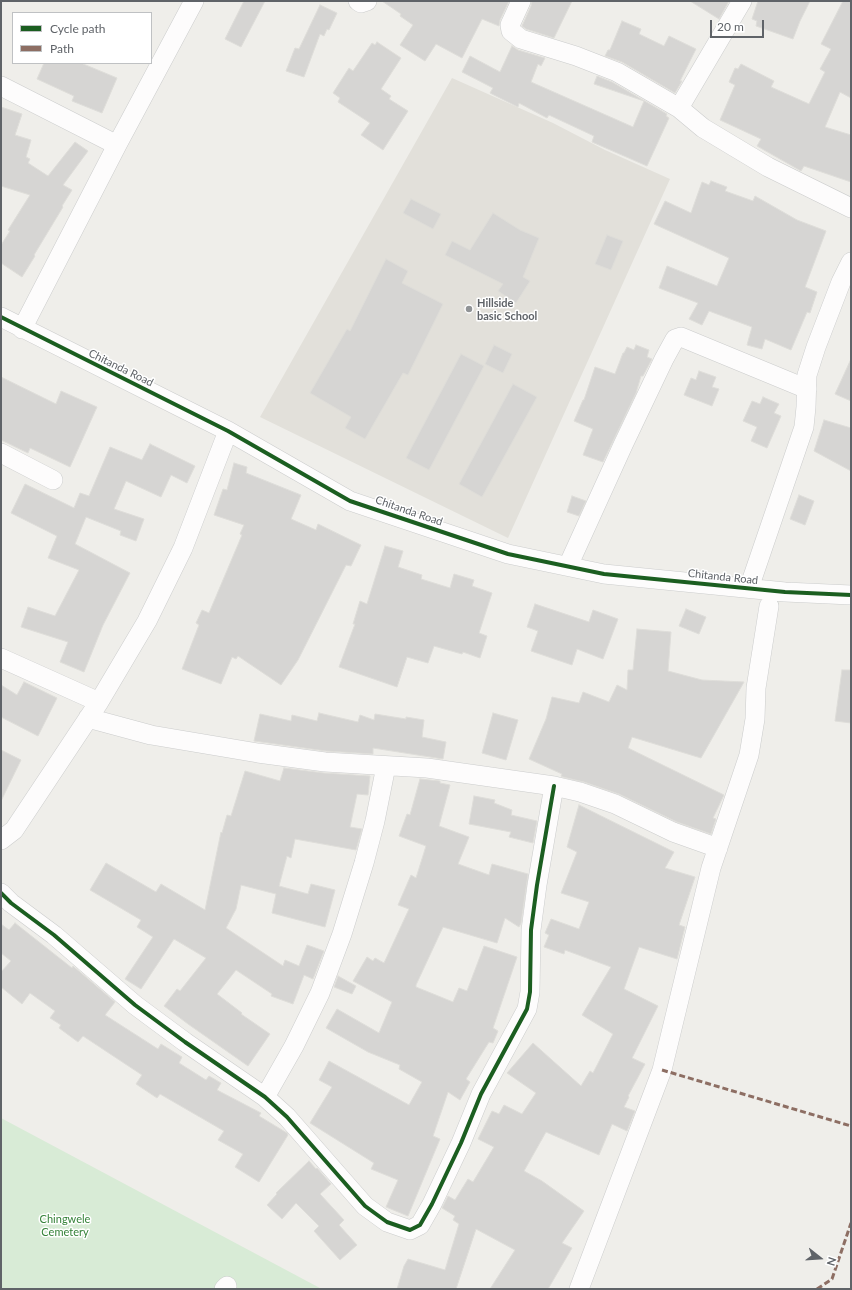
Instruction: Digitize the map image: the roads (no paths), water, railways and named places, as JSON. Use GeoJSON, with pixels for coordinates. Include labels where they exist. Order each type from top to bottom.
{"type":"FeatureCollection","features":[{"type":"Feature","properties":{"kind":"street"},"geometry":{"type":"LineString","coordinates":[[22,328],[194,1]]}},
{"type":"Feature","properties":{"kind":"street"},"geometry":{"type":"LineString","coordinates":[[358,1],[361,3],[367,1]]}},
{"type":"Feature","properties":{"kind":"street"},"geometry":{"type":"LineString","coordinates":[[521,1],[510,25],[511,31],[522,39],[576,56],[617,72],[679,108],[703,128],[768,167],[851,208]]}},
{"type":"Feature","properties":{"kind":"street"},"geometry":{"type":"LineString","coordinates":[[679,108],[742,1]]}},
{"type":"Feature","properties":{"kind":"street"},"geometry":{"type":"LineString","coordinates":[[1,86],[117,145]]}},
{"type":"Feature","properties":{"kind":"street"},"geometry":{"type":"LineString","coordinates":[[749,588],[804,427],[808,375],[816,346],[841,282],[851,262]]}},
{"type":"Feature","properties":{"kind":"street","name":"Chitanda Road"},"geometry":{"type":"LineString","coordinates":[[1,317],[228,431],[350,501],[508,554],[604,574],[785,592],[851,595]]}},
{"type":"Feature","properties":{"kind":"street"},"geometry":{"type":"LineString","coordinates":[[568,566],[664,359],[675,339],[681,337],[807,390]]}},
{"type":"Feature","properties":{"kind":"street"},"geometry":{"type":"LineString","coordinates":[[1,840],[14,830],[99,702],[147,621],[183,548],[228,431]]}},
{"type":"Feature","properties":{"kind":"street"},"geometry":{"type":"LineString","coordinates":[[1,453],[53,480]]}},
{"type":"Feature","properties":{"kind":"street"},"geometry":{"type":"LineString","coordinates":[[579,1289],[662,1070],[711,868],[749,755],[755,719],[756,688],[769,606]]}},
{"type":"Feature","properties":{"kind":"street"},"geometry":{"type":"LineString","coordinates":[[1,658],[99,702]]}},
{"type":"Feature","properties":{"kind":"street"},"geometry":{"type":"LineString","coordinates":[[88,718],[151,735],[250,752],[325,762],[427,768],[554,786],[580,792],[615,804],[673,832],[718,848]]}},
{"type":"Feature","properties":{"kind":"street"},"geometry":{"type":"LineString","coordinates":[[265,1097],[294,1046],[320,993],[342,934],[364,863],[375,821],[386,766]]}},
{"type":"Feature","properties":{"kind":"street"},"geometry":{"type":"LineString","coordinates":[[1,893],[11,903],[54,935],[135,1005],[185,1042],[265,1097],[287,1117],[365,1206],[387,1222],[410,1230],[420,1225],[461,1143],[481,1094],[527,1009],[530,992],[531,930],[554,786]]}},
{"type":"Feature","properties":{"kind":"place","name":"Hillside basic School"},"geometry":{"type":"Point","coordinates":[469,309]}},
{"type":"Feature","properties":{"kind":"park label","name":"Chingwele Cemetery"},"geometry":{"type":"Point","coordinates":[65,1225]}}]}
